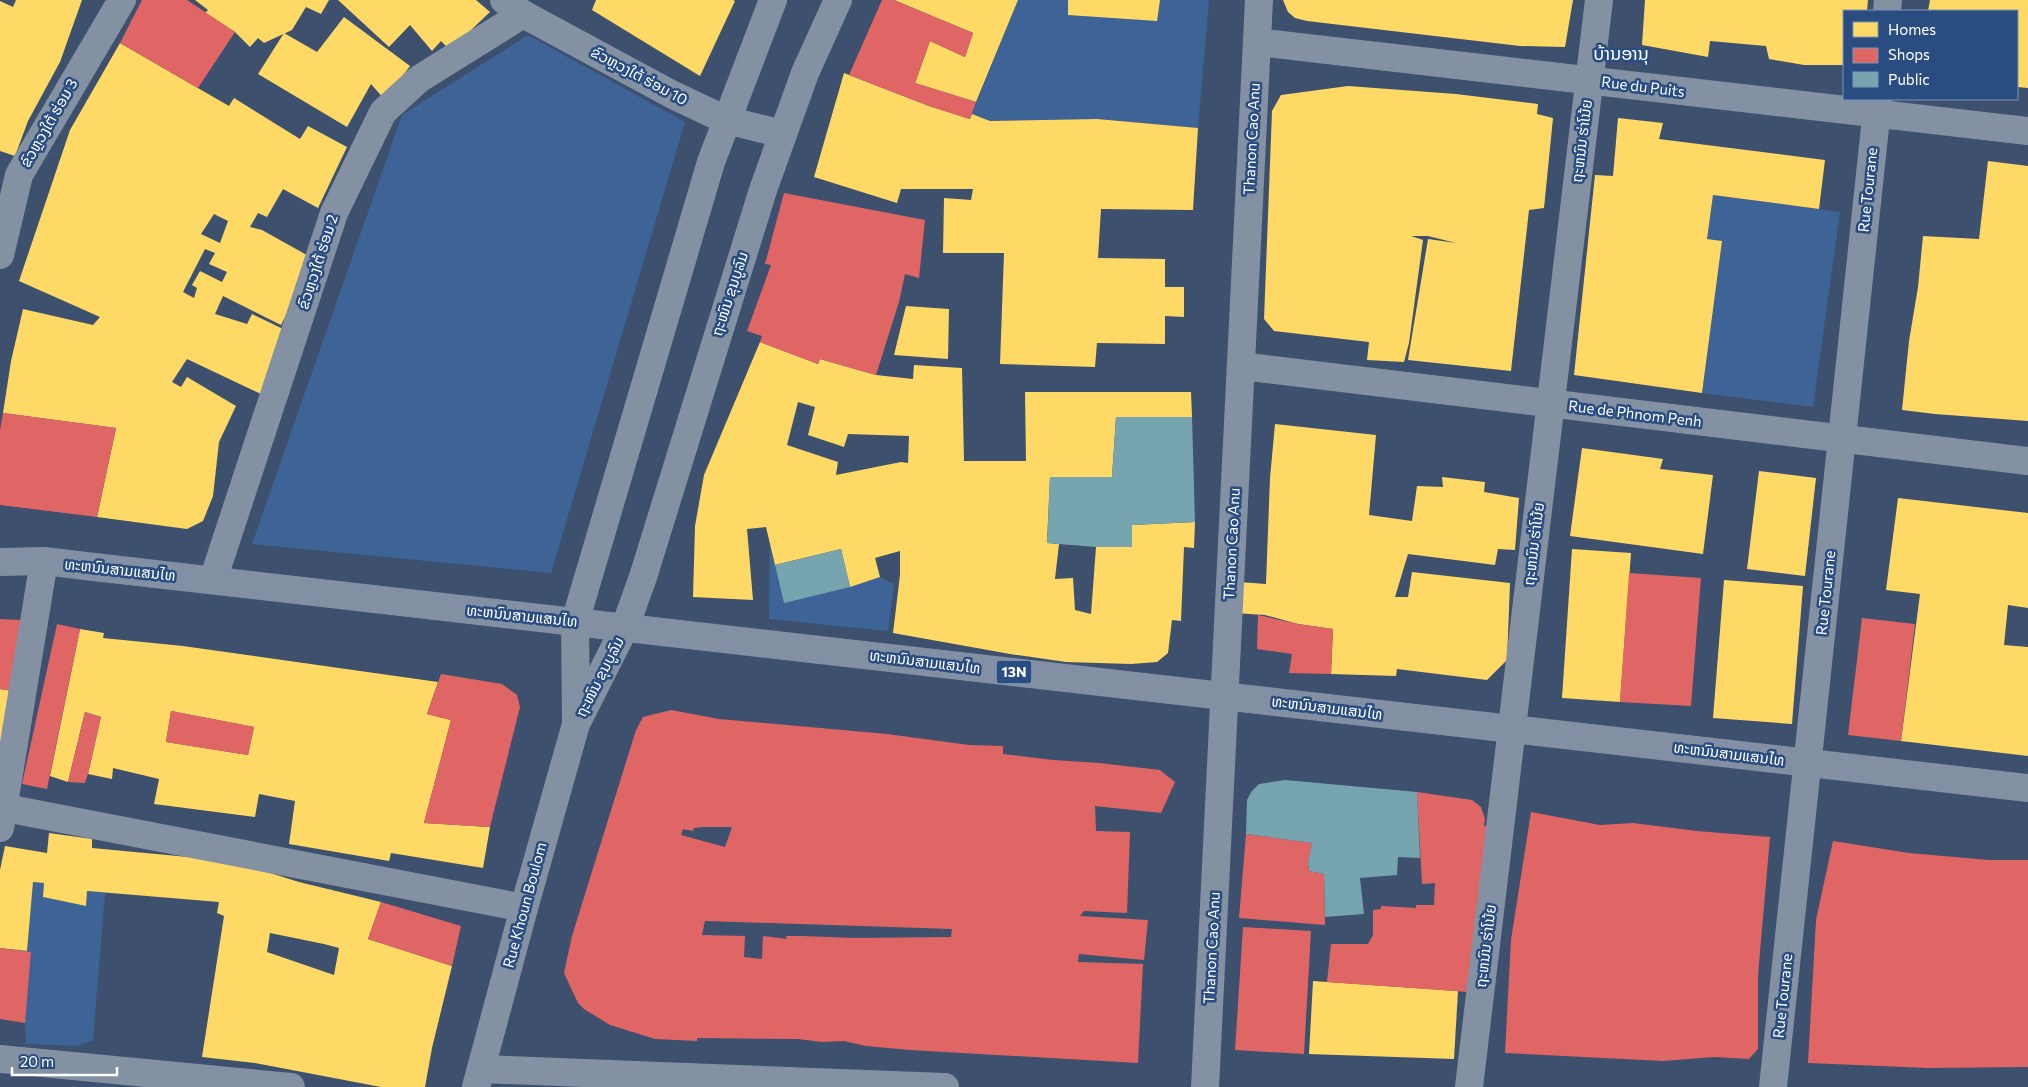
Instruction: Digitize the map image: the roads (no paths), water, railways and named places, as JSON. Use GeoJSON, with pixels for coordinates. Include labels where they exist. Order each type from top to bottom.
{"type":"FeatureCollection","features":[{"type":"Feature","properties":{"kind":"highway","name":"ທະຫນົນສາມແສນໄທ"},"geometry":{"type":"LineString","coordinates":[[0,562],[44,562],[213,580],[2028,788]]}},
{"type":"Feature","properties":{"kind":"street","name":"ຂົວຫຼວງໃຕ້ ຮ່ອມ 3"},"geometry":{"type":"LineString","coordinates":[[0,255],[9,172],[122,0]]}},
{"type":"Feature","properties":{"kind":"street","name":"ຖະໜົນ ຂຸນບູລົມ"},"geometry":{"type":"LineString","coordinates":[[576,724],[575,622],[710,162],[773,0]]}},
{"type":"Feature","properties":{"kind":"street","name":"ຖະໜົນ ຂຸນບູລົມ"},"geometry":{"type":"LineString","coordinates":[[576,724],[625,627],[643,577],[710,356],[783,134],[804,73],[838,0]]}},
{"type":"Feature","properties":{"kind":"street","name":"Thanon Cao Anu"},"geometry":{"type":"LineString","coordinates":[[1205,1087],[1260,0]]}},
{"type":"Feature","properties":{"kind":"street","name":"ຖະຫນົນ ຮ່າໂນ້ຍ"},"geometry":{"type":"LineString","coordinates":[[1469,1087],[1599,0]]}},
{"type":"Feature","properties":{"kind":"street","name":"ຂົວຫຼວງໃຕ້ ຮ່ອມ 10"},"geometry":{"type":"LineString","coordinates":[[514,7],[673,95],[726,120],[783,134]]}},
{"type":"Feature","properties":{"kind":"street","name":"ຂົວຫຼວງໃຕ້ ຮ່ອມ 2"},"geometry":{"type":"LineString","coordinates":[[213,580],[334,213],[382,112],[419,79],[514,7]]}},
{"type":"Feature","properties":{"kind":"street","name":"Rue du Puits"},"geometry":{"type":"LineString","coordinates":[[1257,42],[1589,80],[1877,106],[2028,131]]}},
{"type":"Feature","properties":{"kind":"street","name":"Rue Tourane"},"geometry":{"type":"LineString","coordinates":[[1773,1087],[1877,106]]}},
{"type":"Feature","properties":{"kind":"street","name":"Rue de Phnom Penh"},"geometry":{"type":"LineString","coordinates":[[1241,366],[2028,461]]}},
{"type":"Feature","properties":{"kind":"street"},"geometry":{"type":"LineString","coordinates":[[44,562],[1,814],[524,908]]}},
{"type":"Feature","properties":{"kind":"street","name":"Rue Khoun Boulom"},"geometry":{"type":"LineString","coordinates":[[479,1078],[524,908],[576,724]]}},
{"type":"Feature","properties":{"kind":"street"},"geometry":{"type":"LineString","coordinates":[[0,1059],[208,1083],[291,1087]]}},
{"type":"Feature","properties":{"kind":"street"},"geometry":{"type":"LineString","coordinates":[[479,1078],[945,1087]]}},
{"type":"Feature","properties":{"kind":"district","name":"ບ້ານອານຸ"},"geometry":{"type":"Point","coordinates":[1621,54]}}]}
